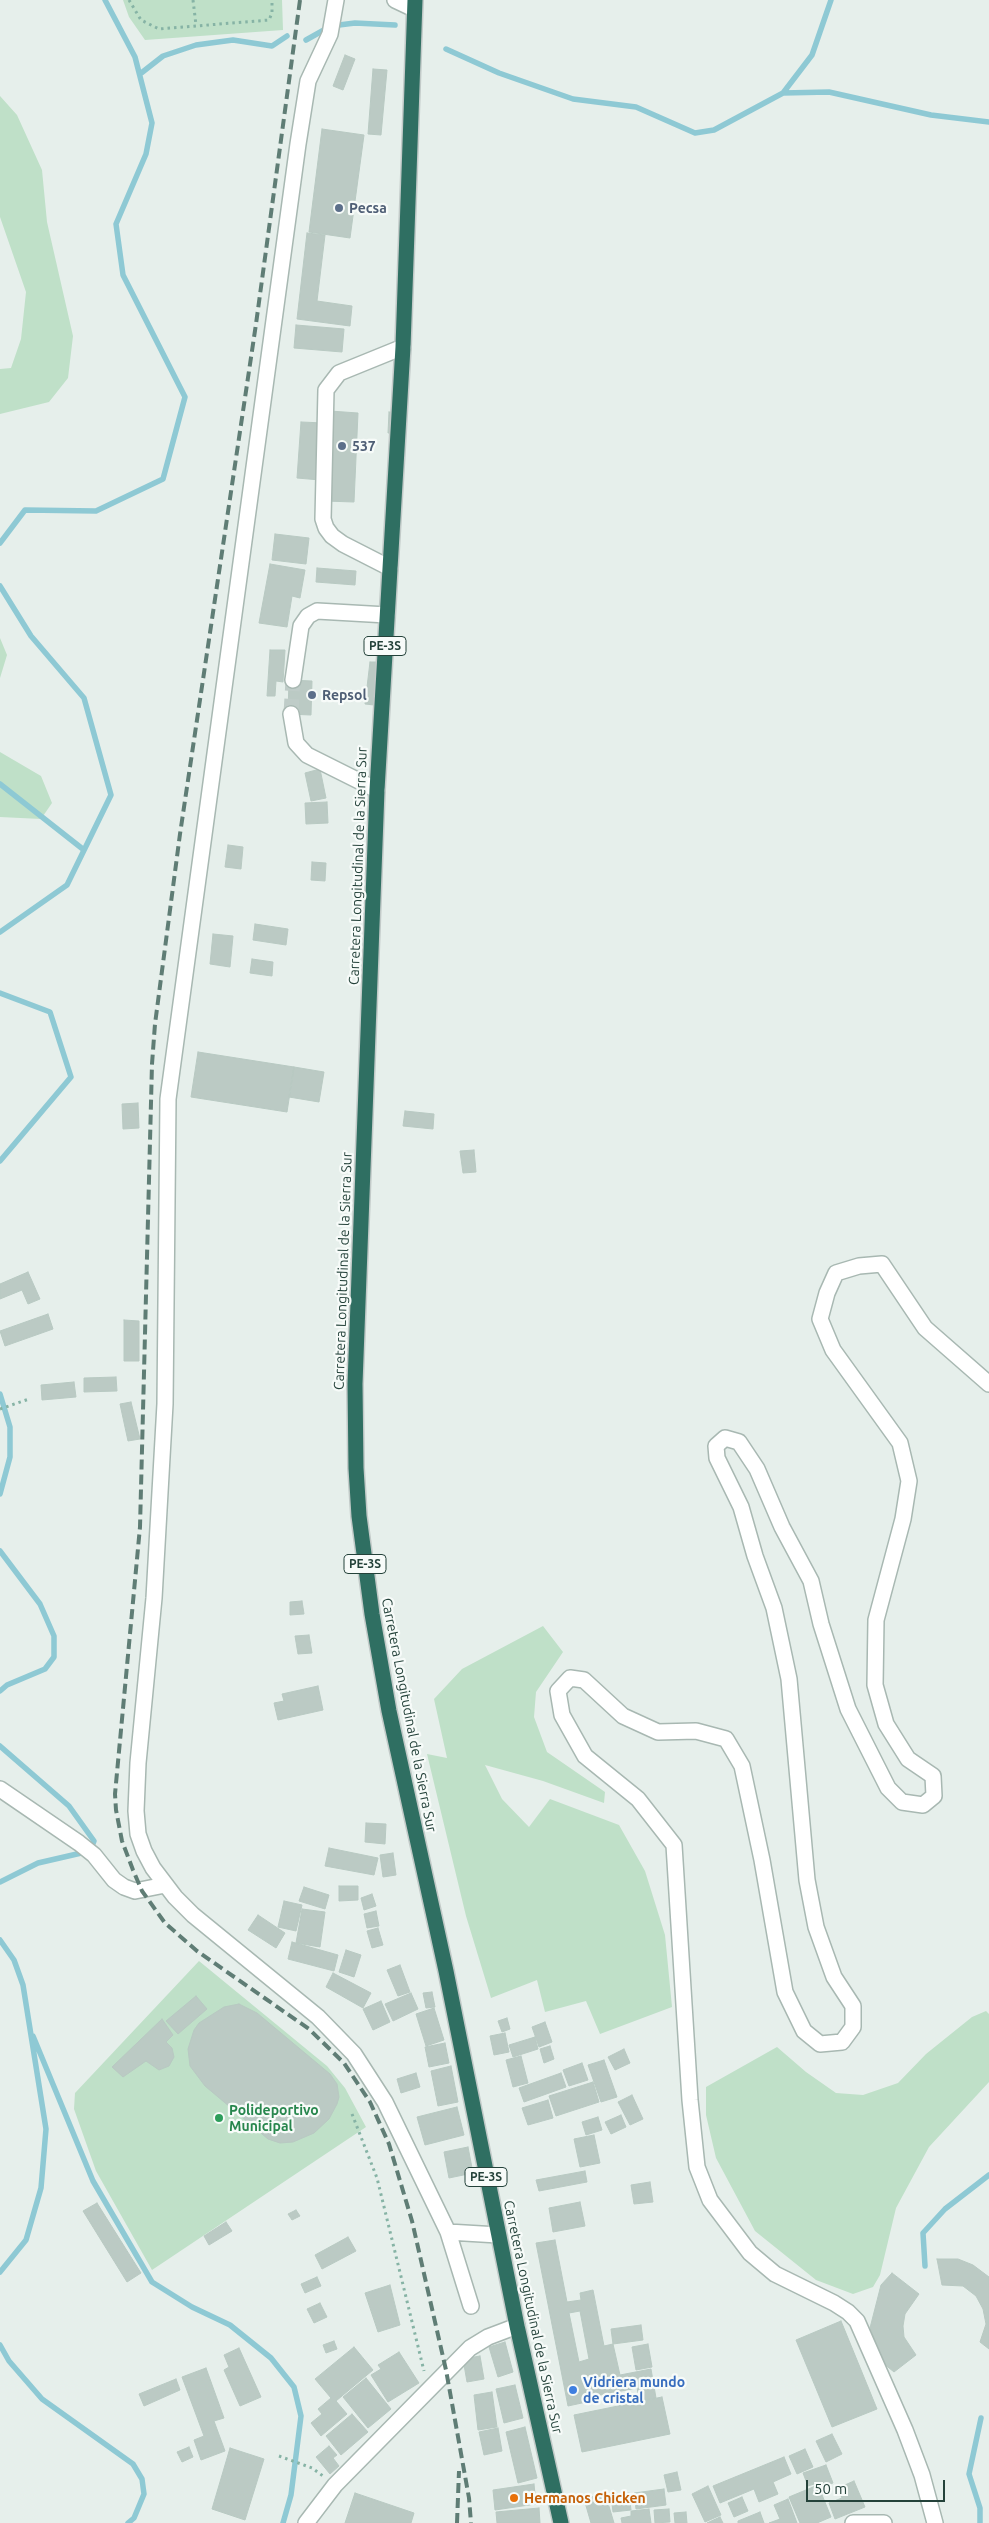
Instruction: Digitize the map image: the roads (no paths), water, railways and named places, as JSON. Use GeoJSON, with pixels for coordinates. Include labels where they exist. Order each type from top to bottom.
{"type":"FeatureCollection","features":[{"type":"Feature","properties":{"kind":"highway","name":"Carretera Longitudinal de la Sierra Sur"},"geometry":{"type":"LineString","coordinates":[[414,4],[403,347],[377,790],[354,1384],[354,1427],[359,1516],[372,1614],[389,1711],[446,1971],[517,2326],[561,2523]]}},
{"type":"Feature","properties":{"kind":"street"},"geometry":{"type":"LineString","coordinates":[[395,0],[414,4]]}},
{"type":"Feature","properties":{"kind":"street"},"geometry":{"type":"LineString","coordinates":[[335,5],[330,34],[308,81],[298,144],[168,1099],[164,1404],[154,1598],[138,1763],[136,1811],[138,1834],[144,1851],[165,1886],[193,1915],[318,2017],[354,2054],[385,2102],[448,2232],[471,2306]]}},
{"type":"Feature","properties":{"kind":"street"},"geometry":{"type":"LineString","coordinates":[[390,568],[344,544],[332,536],[326,528],[323,519],[326,390],[339,373],[403,347]]}},
{"type":"Feature","properties":{"kind":"street"},"geometry":{"type":"LineString","coordinates":[[293,680],[301,626],[308,616],[317,611],[387,615]]}},
{"type":"Feature","properties":{"kind":"street"},"geometry":{"type":"LineString","coordinates":[[291,714],[296,743],[308,755],[377,790]]}},
{"type":"Feature","properties":{"kind":"street"},"geometry":{"type":"LineString","coordinates":[[935,2523],[922,2475],[857,2321],[848,2312],[834,2303],[775,2274],[750,2253],[710,2200],[697,2167],[690,2100],[674,1845],[638,1799],[585,1756],[562,1715],[558,1691],[570,1678],[584,1680],[623,1716],[658,1732],[696,1731],[726,1739],[742,1766],[762,1860],[785,1992],[804,2031],[820,2044],[842,2042],[853,2027],[853,2006],[834,1977],[816,1927],[807,1880],[789,1680],[774,1608],[755,1556],[741,1507],[717,1458],[716,1446],[725,1438],[739,1442],[757,1469],[782,1527],[811,1581],[821,1624],[848,1709],[888,1788],[902,1802],[923,1805],[934,1796],[933,1776],[908,1759],[886,1724],[875,1685],[876,1620],[903,1519],[909,1481],[900,1444],[833,1350],[820,1319],[827,1294],[836,1274],[859,1266],[882,1264],[925,1328],[989,1384]]}},
{"type":"Feature","properties":{"kind":"street"},"geometry":{"type":"LineString","coordinates":[[0,1789],[79,1843],[94,1856],[114,1880],[124,1887],[135,1891],[165,1886]]}},
{"type":"Feature","properties":{"kind":"street"},"geometry":{"type":"LineString","coordinates":[[448,2232],[498,2236]]}},
{"type":"Feature","properties":{"kind":"street"},"geometry":{"type":"LineString","coordinates":[[306,2523],[335,2486],[428,2388],[470,2348],[488,2337],[517,2326]]}},
{"type":"Feature","properties":{"kind":"street"},"geometry":{"type":"LineString","coordinates":[[853,2523],[884,2523]]}},
{"type":"Feature","properties":{"kind":"waterway"},"geometry":{"type":"LineString","coordinates":[[0,543],[25,510],[96,511],[163,479],[185,397],[123,275],[116,224],[146,154],[152,123],[135,57],[105,0]]}},
{"type":"Feature","properties":{"kind":"waterway"},"geometry":{"type":"LineString","coordinates":[[446,49],[499,73],[573,99],[636,107],[695,133],[714,130],[783,93],[812,55],[831,0]]}},
{"type":"Feature","properties":{"kind":"waterway"},"geometry":{"type":"LineString","coordinates":[[306,40],[331,26],[355,23],[395,25]]}},
{"type":"Feature","properties":{"kind":"waterway"},"geometry":{"type":"LineString","coordinates":[[140,74],[163,56],[196,45],[233,40],[272,46],[287,36]]}},
{"type":"Feature","properties":{"kind":"waterway"},"geometry":{"type":"LineString","coordinates":[[783,93],[829,92],[931,115],[989,122]]}},
{"type":"Feature","properties":{"kind":"waterway"},"geometry":{"type":"LineString","coordinates":[[0,586],[31,636],[84,698],[111,795],[67,885],[0,932]]}},
{"type":"Feature","properties":{"kind":"waterway"},"geometry":{"type":"LineString","coordinates":[[0,784],[84,850]]}},
{"type":"Feature","properties":{"kind":"waterway"},"geometry":{"type":"LineString","coordinates":[[0,993],[50,1012],[71,1077],[0,1161]]}},
{"type":"Feature","properties":{"kind":"waterway"},"geometry":{"type":"LineString","coordinates":[[0,1394],[10,1427],[10,1457],[0,1494]]}},
{"type":"Feature","properties":{"kind":"waterway"},"geometry":{"type":"LineString","coordinates":[[0,1551],[40,1604],[54,1636],[54,1657],[45,1669],[7,1685],[0,1691]]}},
{"type":"Feature","properties":{"kind":"waterway"},"geometry":{"type":"LineString","coordinates":[[0,1746],[69,1806],[94,1841],[90,1851],[38,1863],[0,1882]]}},
{"type":"Feature","properties":{"kind":"waterway"},"geometry":{"type":"LineString","coordinates":[[0,1940],[14,1960],[23,1985],[46,2129],[41,2188],[26,2240],[0,2272]]}},
{"type":"Feature","properties":{"kind":"waterway"},"geometry":{"type":"LineString","coordinates":[[33,2036],[93,2181],[152,2282],[192,2307],[230,2325],[271,2358],[294,2387],[301,2416],[291,2495],[283,2523]]}},
{"type":"Feature","properties":{"kind":"waterway"},"geometry":{"type":"LineString","coordinates":[[925,2266],[923,2233],[945,2209],[989,2175]]}},
{"type":"Feature","properties":{"kind":"waterway"},"geometry":{"type":"LineString","coordinates":[[0,2345],[9,2361],[42,2399],[133,2464],[142,2479],[144,2494],[134,2518],[128,2523]]}},
{"type":"Feature","properties":{"kind":"waterway"},"geometry":{"type":"LineString","coordinates":[[980,2523],[980,2508],[969,2474],[981,2418]]}},
{"type":"Feature","properties":{"kind":"tunnel"},"geometry":{"type":"LineString","coordinates":[[291,714],[293,680]]}},
{"type":"Feature","properties":{"kind":"railway"},"geometry":{"type":"LineString","coordinates":[[300,0],[256,324],[180,834],[155,1024],[152,1064],[140,1527],[115,1794],[116,1810],[122,1841],[142,1891],[165,1923],[197,1951],[309,2029],[344,2063],[370,2102],[389,2144],[412,2221],[446,2370],[469,2498],[471,2523]]}},
{"type":"Feature","properties":{"kind":"railway"},"geometry":{"type":"LineString","coordinates":[[457,2523],[459,2471]]}},
{"type":"Feature","properties":{"kind":"place","name":"Pecsa"},"geometry":{"type":"Point","coordinates":[339,208]}},
{"type":"Feature","properties":{"kind":"place","name":"537"},"geometry":{"type":"Point","coordinates":[342,446]}},
{"type":"Feature","properties":{"kind":"place","name":"Repsol"},"geometry":{"type":"Point","coordinates":[312,695]}},
{"type":"Feature","properties":{"kind":"place","name":"Polideportivo Municipal"},"geometry":{"type":"Point","coordinates":[219,2118]}},
{"type":"Feature","properties":{"kind":"place","name":"Vidriera mundo de cristal"},"geometry":{"type":"Point","coordinates":[573,2390]}},
{"type":"Feature","properties":{"kind":"place","name":"Hermanos Chicken"},"geometry":{"type":"Point","coordinates":[514,2498]}}]}
